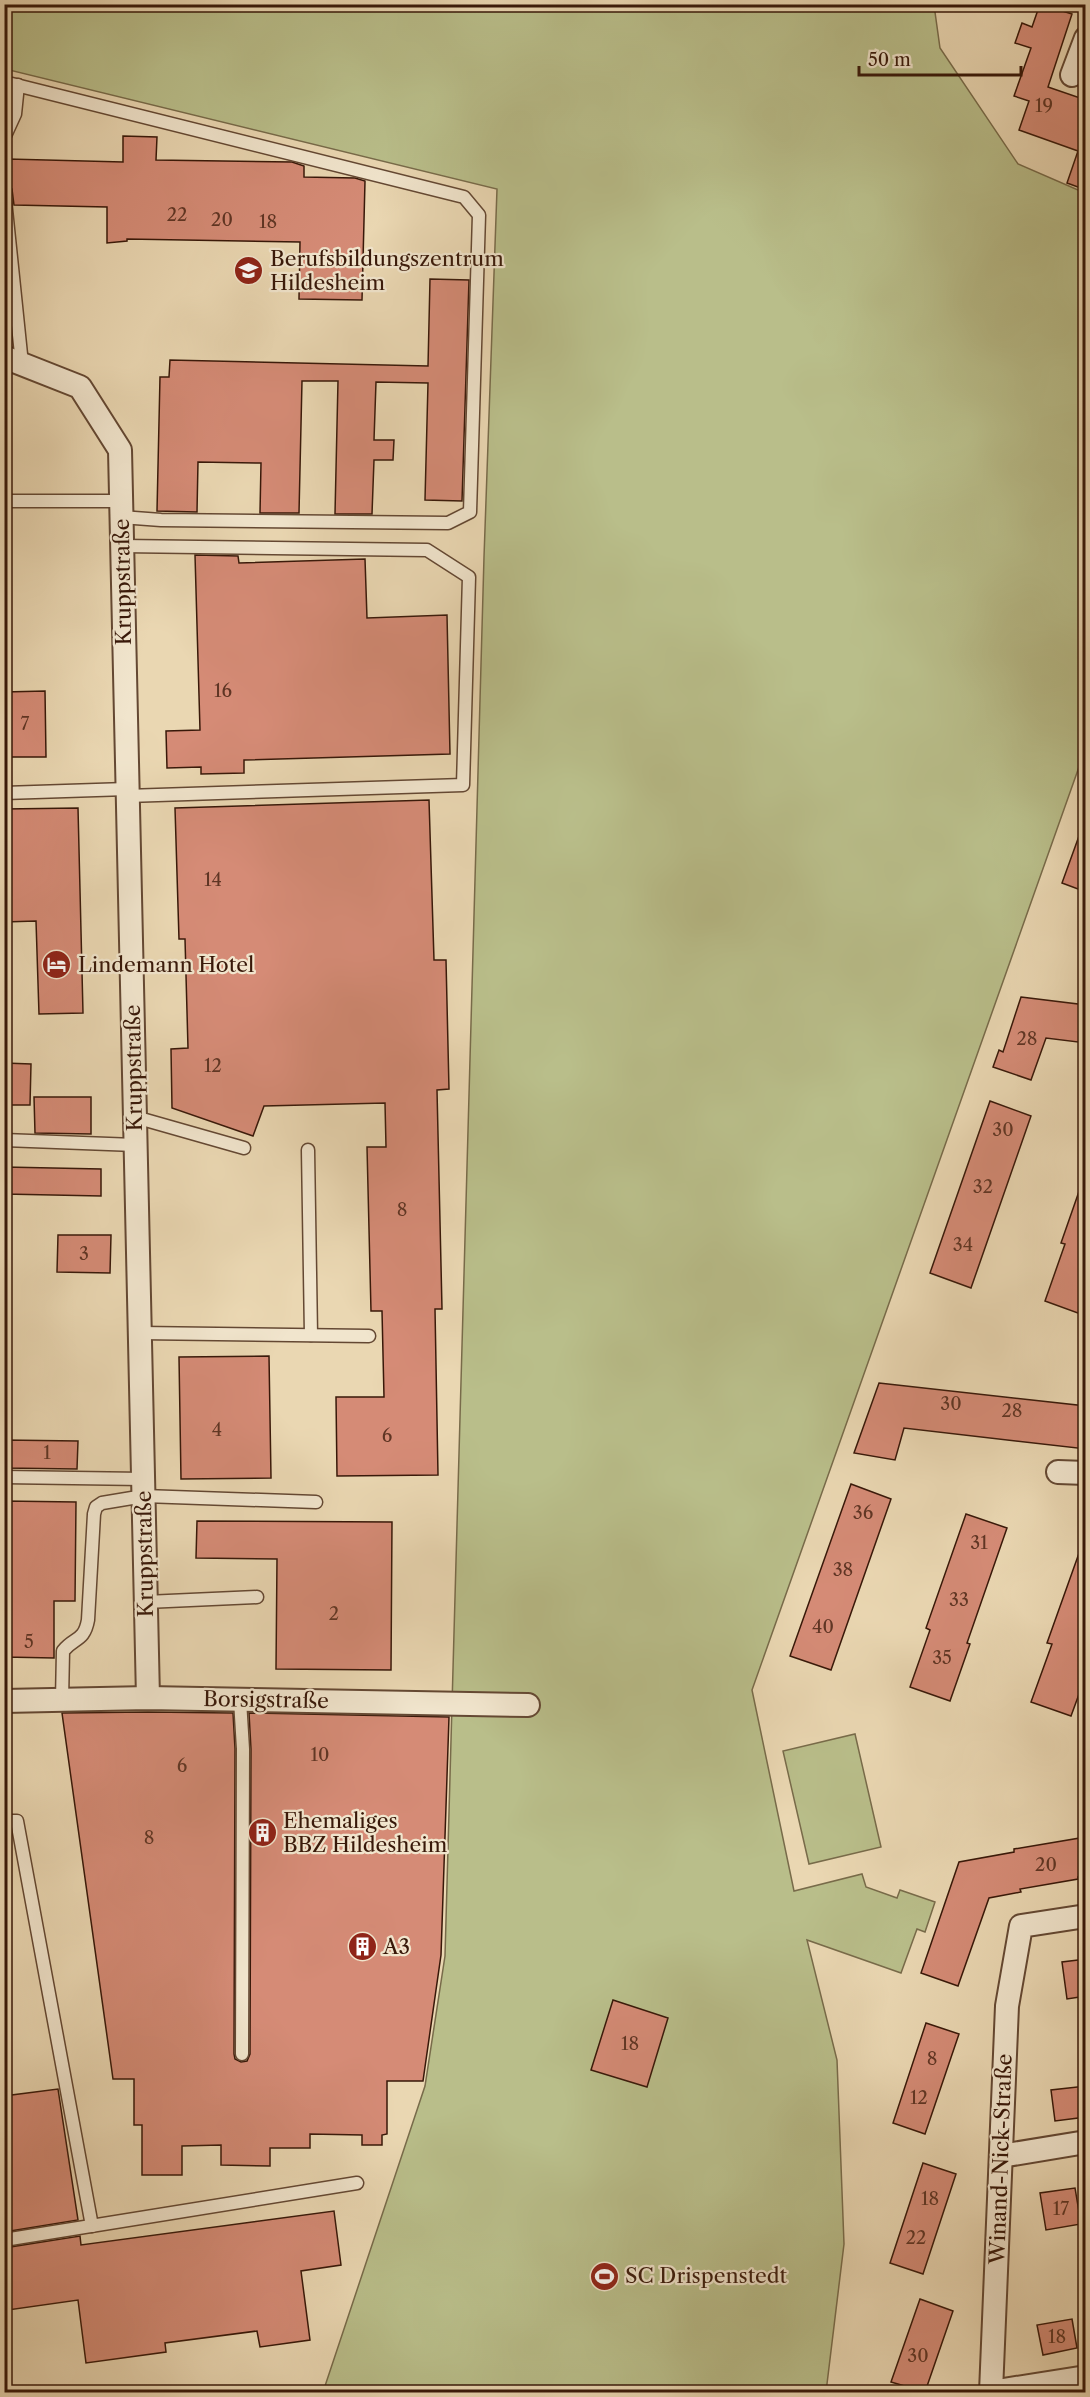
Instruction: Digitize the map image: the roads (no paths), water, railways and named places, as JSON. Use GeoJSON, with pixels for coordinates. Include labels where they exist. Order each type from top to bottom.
{"type":"FeatureCollection","features":[{"type":"Feature","properties":{"kind":"street"},"geometry":{"type":"LineString","coordinates":[[1072,75],[1086,38]]}},
{"type":"Feature","properties":{"kind":"street","name":"Kruppstraße"},"geometry":{"type":"LineString","coordinates":[[13,361],[80,387],[120,450],[148,1698]]}},
{"type":"Feature","properties":{"kind":"street"},"geometry":{"type":"LineString","coordinates":[[1058,1472],[1086,1473]]}},
{"type":"Feature","properties":{"kind":"street","name":"Borsigstraße"},"geometry":{"type":"LineString","coordinates":[[4,1701],[148,1698],[528,1705]]}},
{"type":"Feature","properties":{"kind":"street","name":"Winand-Nick-Straße"},"geometry":{"type":"LineString","coordinates":[[991,2392],[1007,2006],[1021,1926],[1086,1916]]}},
{"type":"Feature","properties":{"kind":"street"},"geometry":{"type":"LineString","coordinates":[[1001,2156],[1086,2142]]}},
{"type":"Feature","properties":{"kind":"street"},"geometry":{"type":"LineString","coordinates":[[991,2392],[1086,2377]]}},
{"type":"Feature","properties":{"kind":"lane"},"geometry":{"type":"LineString","coordinates":[[4,82],[464,197],[479,215],[470,512],[448,522],[161,520],[121,509],[4,501]]}},
{"type":"Feature","properties":{"kind":"lane"},"geometry":{"type":"LineString","coordinates":[[4,138],[15,114],[18,85]]}},
{"type":"Feature","properties":{"kind":"lane"},"geometry":{"type":"LineString","coordinates":[[4,190],[13,361]]}},
{"type":"Feature","properties":{"kind":"lane"},"geometry":{"type":"LineString","coordinates":[[4,793],[127,793],[463,785],[468,577],[427,550],[122,546]]}},
{"type":"Feature","properties":{"kind":"lane"},"geometry":{"type":"LineString","coordinates":[[135,1117],[243,1148]]}},
{"type":"Feature","properties":{"kind":"lane"},"geometry":{"type":"LineString","coordinates":[[4,1140],[135,1145]]}},
{"type":"Feature","properties":{"kind":"lane"},"geometry":{"type":"LineString","coordinates":[[308,1150],[311,1335]]}},
{"type":"Feature","properties":{"kind":"lane"},"geometry":{"type":"LineString","coordinates":[[140,1333],[369,1336]]}},
{"type":"Feature","properties":{"kind":"lane"},"geometry":{"type":"LineString","coordinates":[[4,1477],[316,1502]]}},
{"type":"Feature","properties":{"kind":"lane"},"geometry":{"type":"LineString","coordinates":[[62,1700],[63,1651],[67,1646],[79,1641],[86,1630],[88,1620],[96,1507],[143,1488]]}},
{"type":"Feature","properties":{"kind":"lane"},"geometry":{"type":"LineString","coordinates":[[146,1602],[257,1597]]}},
{"type":"Feature","properties":{"kind":"lane"},"geometry":{"type":"LineString","coordinates":[[240,1700],[243,1749],[242,2054]]}},
{"type":"Feature","properties":{"kind":"lane"},"geometry":{"type":"LineString","coordinates":[[4,1821],[17,1821],[92,2226]]}},
{"type":"Feature","properties":{"kind":"lane"},"geometry":{"type":"LineString","coordinates":[[4,2240],[357,2183]]}},
{"type":"Feature","properties":{"kind":"place","name":"Berufsbildungszentrum Hildesheim"},"geometry":{"type":"Point","coordinates":[249,271]}},
{"type":"Feature","properties":{"kind":"place","name":"Lindemann Hotel"},"geometry":{"type":"Point","coordinates":[57,965]}},
{"type":"Feature","properties":{"kind":"place","name":"Ehemaliges BBZ Hildesheim"},"geometry":{"type":"Point","coordinates":[262,1833]}},
{"type":"Feature","properties":{"kind":"place","name":"A3"},"geometry":{"type":"Point","coordinates":[362,1947]}},
{"type":"Feature","properties":{"kind":"place","name":"SC Drispenstedt"},"geometry":{"type":"Point","coordinates":[604,2276]}}]}
